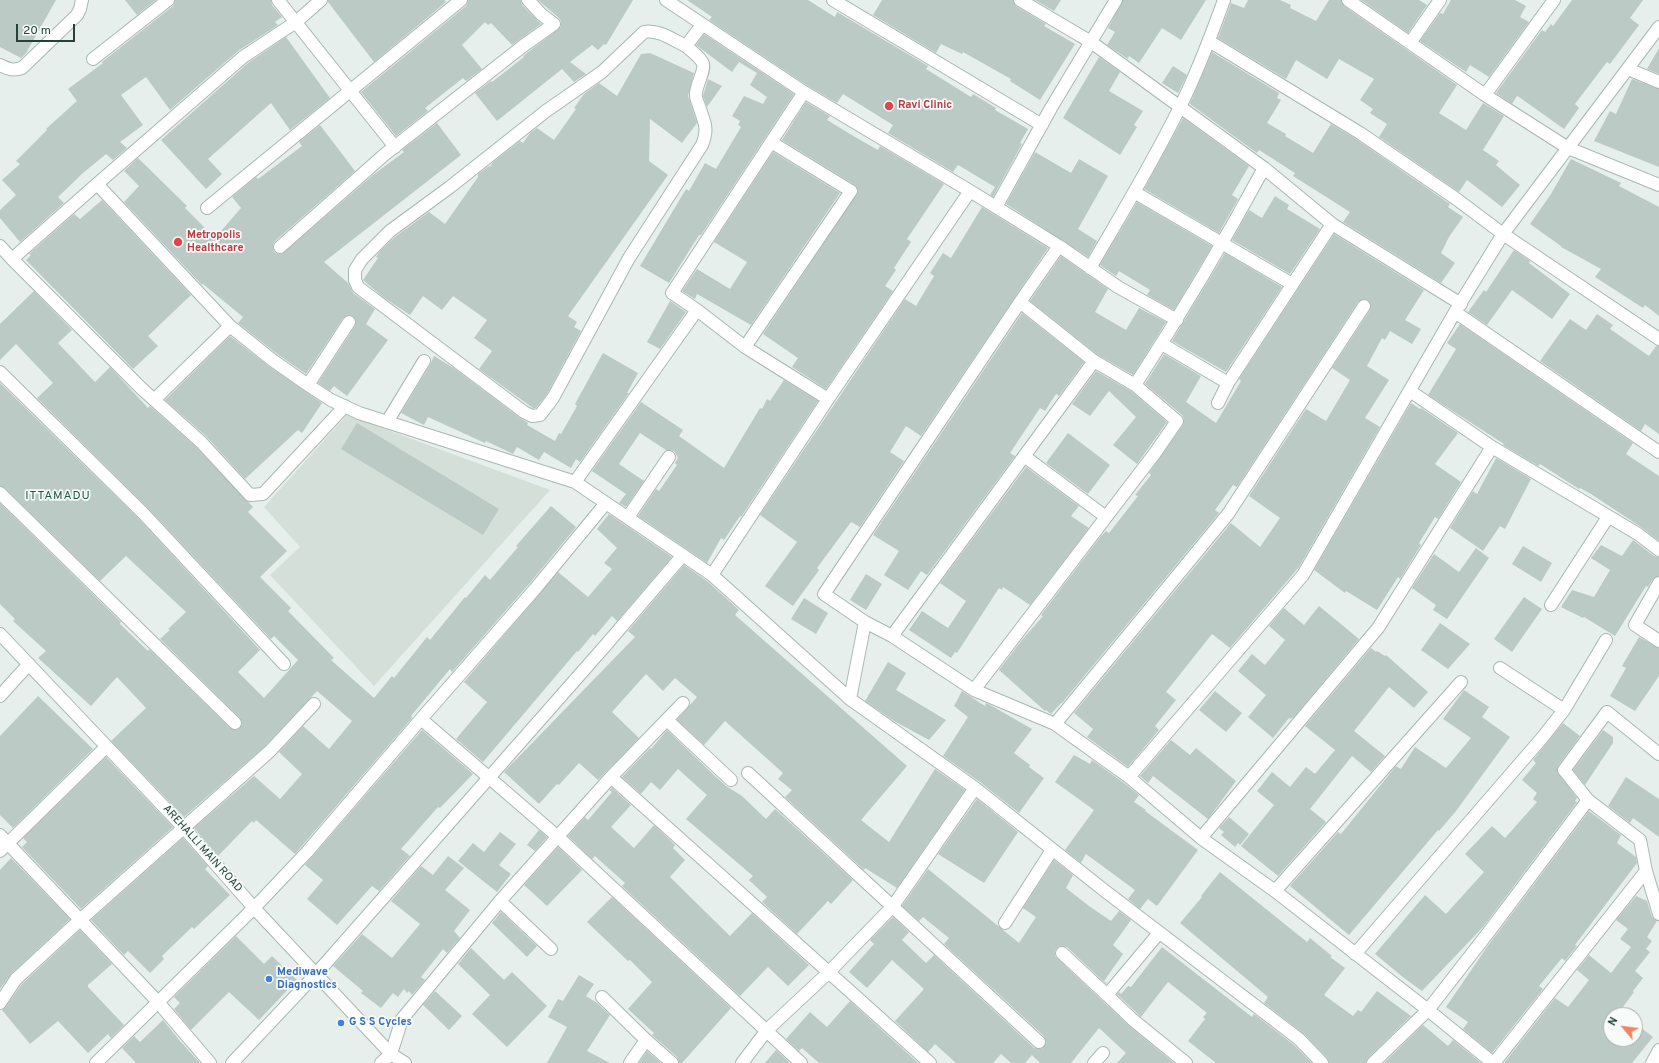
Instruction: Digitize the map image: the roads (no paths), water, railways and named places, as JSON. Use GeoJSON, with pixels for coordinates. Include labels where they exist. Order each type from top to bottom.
{"type":"FeatureCollection","features":[{"type":"Feature","properties":{"kind":"street"},"geometry":{"type":"LineString","coordinates":[[0,65],[10,70],[22,68],[77,15],[82,0]]}},
{"type":"Feature","properties":{"kind":"street"},"geometry":{"type":"LineString","coordinates":[[93,59],[168,0]]}},
{"type":"Feature","properties":{"kind":"street"},"geometry":{"type":"LineString","coordinates":[[278,0],[395,146]]}},
{"type":"Feature","properties":{"kind":"street"},"geometry":{"type":"LineString","coordinates":[[12,259],[243,57],[296,22],[321,0]]}},
{"type":"Feature","properties":{"kind":"street"},"geometry":{"type":"LineString","coordinates":[[207,208],[461,0]]}},
{"type":"Feature","properties":{"kind":"street"},"geometry":{"type":"LineString","coordinates":[[280,247],[395,146],[523,46],[554,24],[541,14],[528,0]]}},
{"type":"Feature","properties":{"kind":"street"},"geometry":{"type":"LineString","coordinates":[[666,0],[804,92],[1059,246],[1118,287],[1177,320]]}},
{"type":"Feature","properties":{"kind":"street"},"geometry":{"type":"LineString","coordinates":[[832,0],[1042,125]]}},
{"type":"Feature","properties":{"kind":"street"},"geometry":{"type":"LineString","coordinates":[[1020,0],[1091,42],[1264,168],[1332,224],[1458,308],[1659,452]]}},
{"type":"Feature","properties":{"kind":"street"},"geometry":{"type":"LineString","coordinates":[[996,207],[1042,125],[1116,0]]}},
{"type":"Feature","properties":{"kind":"street"},"geometry":{"type":"LineString","coordinates":[[1090,268],[1134,192],[1180,107],[1209,41],[1224,0]]}},
{"type":"Feature","properties":{"kind":"street"},"geometry":{"type":"LineString","coordinates":[[1348,0],[1485,95],[1568,148],[1659,184]]}},
{"type":"Feature","properties":{"kind":"street"},"geometry":{"type":"LineString","coordinates":[[1410,43],[1440,0]]}},
{"type":"Feature","properties":{"kind":"street"},"geometry":{"type":"LineString","coordinates":[[1485,95],[1554,0]]}},
{"type":"Feature","properties":{"kind":"street"},"geometry":{"type":"LineString","coordinates":[[686,46],[702,25]]}},
{"type":"Feature","properties":{"kind":"street"},"geometry":{"type":"LineString","coordinates":[[1129,776],[1303,575],[1458,308],[1503,234],[1659,27]]}},
{"type":"Feature","properties":{"kind":"street"},"geometry":{"type":"LineString","coordinates":[[650,31],[659,33],[686,46],[701,60],[703,68],[697,83],[695,96],[706,127],[706,137],[629,258],[553,398],[540,415],[532,416],[524,412],[358,287],[355,280],[355,270],[362,259],[390,231],[450,187],[546,111],[602,72],[644,32],[650,31]]}},
{"type":"Feature","properties":{"kind":"street"},"geometry":{"type":"LineString","coordinates":[[1209,41],[1360,133],[1455,198],[1503,234],[1659,339]]}},
{"type":"Feature","properties":{"kind":"street"},"geometry":{"type":"LineString","coordinates":[[1628,69],[1659,82]]}},
{"type":"Feature","properties":{"kind":"street"},"geometry":{"type":"LineString","coordinates":[[804,92],[672,293],[697,310],[745,347],[828,400]]}},
{"type":"Feature","properties":{"kind":"street"},"geometry":{"type":"LineString","coordinates":[[745,347],[851,191],[771,142]]}},
{"type":"Feature","properties":{"kind":"street"},"geometry":{"type":"LineString","coordinates":[[1135,385],[1177,320],[1223,244],[1264,168]]}},
{"type":"Feature","properties":{"kind":"street"},"geometry":{"type":"LineString","coordinates":[[97,184],[230,326],[271,359],[331,400],[359,413],[576,482],[712,575],[850,699],[975,788],[1052,850],[1299,1039],[1322,1063]]}},
{"type":"Feature","properties":{"kind":"street"},"geometry":{"type":"LineString","coordinates":[[712,575],[828,400],[970,191]]}},
{"type":"Feature","properties":{"kind":"street"},"geometry":{"type":"LineString","coordinates":[[1134,192],[1292,284]]}},
{"type":"Feature","properties":{"kind":"street"},"geometry":{"type":"LineString","coordinates":[[1218,403],[1228,383],[1332,224]]}},
{"type":"Feature","properties":{"kind":"street"},"geometry":{"type":"LineString","coordinates":[[0,246],[154,400],[201,442],[250,495],[263,494],[345,406]]}},
{"type":"Feature","properties":{"kind":"street"},"geometry":{"type":"LineString","coordinates":[[1059,246],[824,594],[865,622],[892,636],[974,690],[1055,724],[1129,776],[1201,838],[1275,891],[1494,1063],[1646,871]]}},
{"type":"Feature","properties":{"kind":"street"},"geometry":{"type":"LineString","coordinates":[[974,690],[1155,453],[1177,421],[1135,385],[1094,361],[1020,302]]}},
{"type":"Feature","properties":{"kind":"street"},"geometry":{"type":"LineString","coordinates":[[1055,724],[1228,514],[1364,306]]}},
{"type":"Feature","properties":{"kind":"street"},"geometry":{"type":"LineString","coordinates":[[576,482],[697,310]]}},
{"type":"Feature","properties":{"kind":"street"},"geometry":{"type":"LineString","coordinates":[[308,385],[349,322]]}},
{"type":"Feature","properties":{"kind":"street"},"geometry":{"type":"LineString","coordinates":[[154,400],[230,326]]}},
{"type":"Feature","properties":{"kind":"street"},"geometry":{"type":"LineString","coordinates":[[1162,344],[1228,383]]}},
{"type":"Feature","properties":{"kind":"street"},"geometry":{"type":"LineString","coordinates":[[387,422],[424,361]]}},
{"type":"Feature","properties":{"kind":"street"},"geometry":{"type":"LineString","coordinates":[[892,636],[1094,361]]}},
{"type":"Feature","properties":{"kind":"street"},"geometry":{"type":"LineString","coordinates":[[0,372],[143,513],[284,664]]}},
{"type":"Feature","properties":{"kind":"street"},"geometry":{"type":"LineString","coordinates":[[1410,391],[1492,447],[1638,534],[1659,550]]}},
{"type":"Feature","properties":{"kind":"street"},"geometry":{"type":"LineString","coordinates":[[1201,838],[1378,628],[1492,447]]}},
{"type":"Feature","properties":{"kind":"street"},"geometry":{"type":"LineString","coordinates":[[1024,456],[1106,517]]}},
{"type":"Feature","properties":{"kind":"street"},"geometry":{"type":"LineString","coordinates":[[628,517],[669,457]]}},
{"type":"Feature","properties":{"kind":"street"},"geometry":{"type":"LineString","coordinates":[[0,493],[235,723]]}},
{"type":"Feature","properties":{"kind":"street"},"geometry":{"type":"LineString","coordinates":[[96,1063],[254,908],[307,852],[535,589],[606,503]]}},
{"type":"Feature","properties":{"kind":"street"},"geometry":{"type":"LineString","coordinates":[[1551,605],[1608,517]]}},
{"type":"Feature","properties":{"kind":"street"},"geometry":{"type":"LineString","coordinates":[[232,1063],[317,973],[683,555]]}},
{"type":"Feature","properties":{"kind":"street"},"geometry":{"type":"LineString","coordinates":[[1659,583],[1635,625],[1659,641]]}},
{"type":"Feature","properties":{"kind":"street"},"geometry":{"type":"LineString","coordinates":[[850,699],[865,622]]}},
{"type":"Feature","properties":{"kind":"street","name":"AREHALLI MAIN ROAD"},"geometry":{"type":"LineString","coordinates":[[0,634],[184,828],[254,908],[317,973],[391,1054],[405,1063]]}},
{"type":"Feature","properties":{"kind":"street"},"geometry":{"type":"LineString","coordinates":[[1355,954],[1537,744],[1564,710],[1606,640]]}},
{"type":"Feature","properties":{"kind":"street"},"geometry":{"type":"LineString","coordinates":[[0,696],[29,664]]}},
{"type":"Feature","properties":{"kind":"street"},"geometry":{"type":"LineString","coordinates":[[1500,668],[1564,710]]}},
{"type":"Feature","properties":{"kind":"street"},"geometry":{"type":"LineString","coordinates":[[1275,891],[1461,682]]}},
{"type":"Feature","properties":{"kind":"street"},"geometry":{"type":"LineString","coordinates":[[381,1063],[391,1054],[402,1019],[500,901],[611,777],[683,703]]}},
{"type":"Feature","properties":{"kind":"street"},"geometry":{"type":"LineString","coordinates":[[0,1003],[16,979],[270,751],[314,704]]}},
{"type":"Feature","properties":{"kind":"street"},"geometry":{"type":"LineString","coordinates":[[1659,754],[1607,712],[1564,770],[1588,800],[1640,840],[1646,871],[1659,914]]}},
{"type":"Feature","properties":{"kind":"street"},"geometry":{"type":"LineString","coordinates":[[421,719],[558,837],[802,1063]]}},
{"type":"Feature","properties":{"kind":"street"},"geometry":{"type":"LineString","coordinates":[[666,720],[731,780]]}},
{"type":"Feature","properties":{"kind":"street"},"geometry":{"type":"LineString","coordinates":[[106,747],[3,843],[80,920],[158,1002],[210,1063]]}},
{"type":"Feature","properties":{"kind":"street"},"geometry":{"type":"LineString","coordinates":[[748,773],[1039,1042]]}},
{"type":"Feature","properties":{"kind":"street"},"geometry":{"type":"LineString","coordinates":[[611,777],[930,1063]]}},
{"type":"Feature","properties":{"kind":"street"},"geometry":{"type":"LineString","coordinates":[[742,1063],[767,1030],[828,972],[893,906],[975,788]]}},
{"type":"Feature","properties":{"kind":"street"},"geometry":{"type":"LineString","coordinates":[[1373,1063],[1428,1010],[1488,934],[1588,800]]}},
{"type":"Feature","properties":{"kind":"street"},"geometry":{"type":"LineString","coordinates":[[1005,923],[1052,850]]}},
{"type":"Feature","properties":{"kind":"street"},"geometry":{"type":"LineString","coordinates":[[500,901],[551,949]]}},
{"type":"Feature","properties":{"kind":"street"},"geometry":{"type":"LineString","coordinates":[[1107,995],[1160,933]]}},
{"type":"Feature","properties":{"kind":"street"},"geometry":{"type":"LineString","coordinates":[[1062,953],[1133,1020],[1186,1063]]}},
{"type":"Feature","properties":{"kind":"street"},"geometry":{"type":"LineString","coordinates":[[602,997],[672,1063]]}},
{"type":"Feature","properties":{"kind":"street"},"geometry":{"type":"LineString","coordinates":[[630,1063],[646,1040]]}},
{"type":"Feature","properties":{"kind":"street"},"geometry":{"type":"LineString","coordinates":[[1652,1063],[1659,1050]]}},
{"type":"Feature","properties":{"kind":"street"},"geometry":{"type":"LineString","coordinates":[[1094,1063],[1103,1053]]}},
{"type":"Feature","properties":{"kind":"place","name":"Ravi Clinic"},"geometry":{"type":"Point","coordinates":[889,106]}},
{"type":"Feature","properties":{"kind":"place","name":"Metropolis Healthcare"},"geometry":{"type":"Point","coordinates":[178,242]}},
{"type":"Feature","properties":{"kind":"place","name":"Mediwave Diagnostics"},"geometry":{"type":"Point","coordinates":[269,979]}},
{"type":"Feature","properties":{"kind":"place","name":"G S S Cycles"},"geometry":{"type":"Point","coordinates":[341,1023]}},
{"type":"Feature","properties":{"kind":"district","name":"ITTAMADU"},"geometry":{"type":"Point","coordinates":[58,497]}}]}
